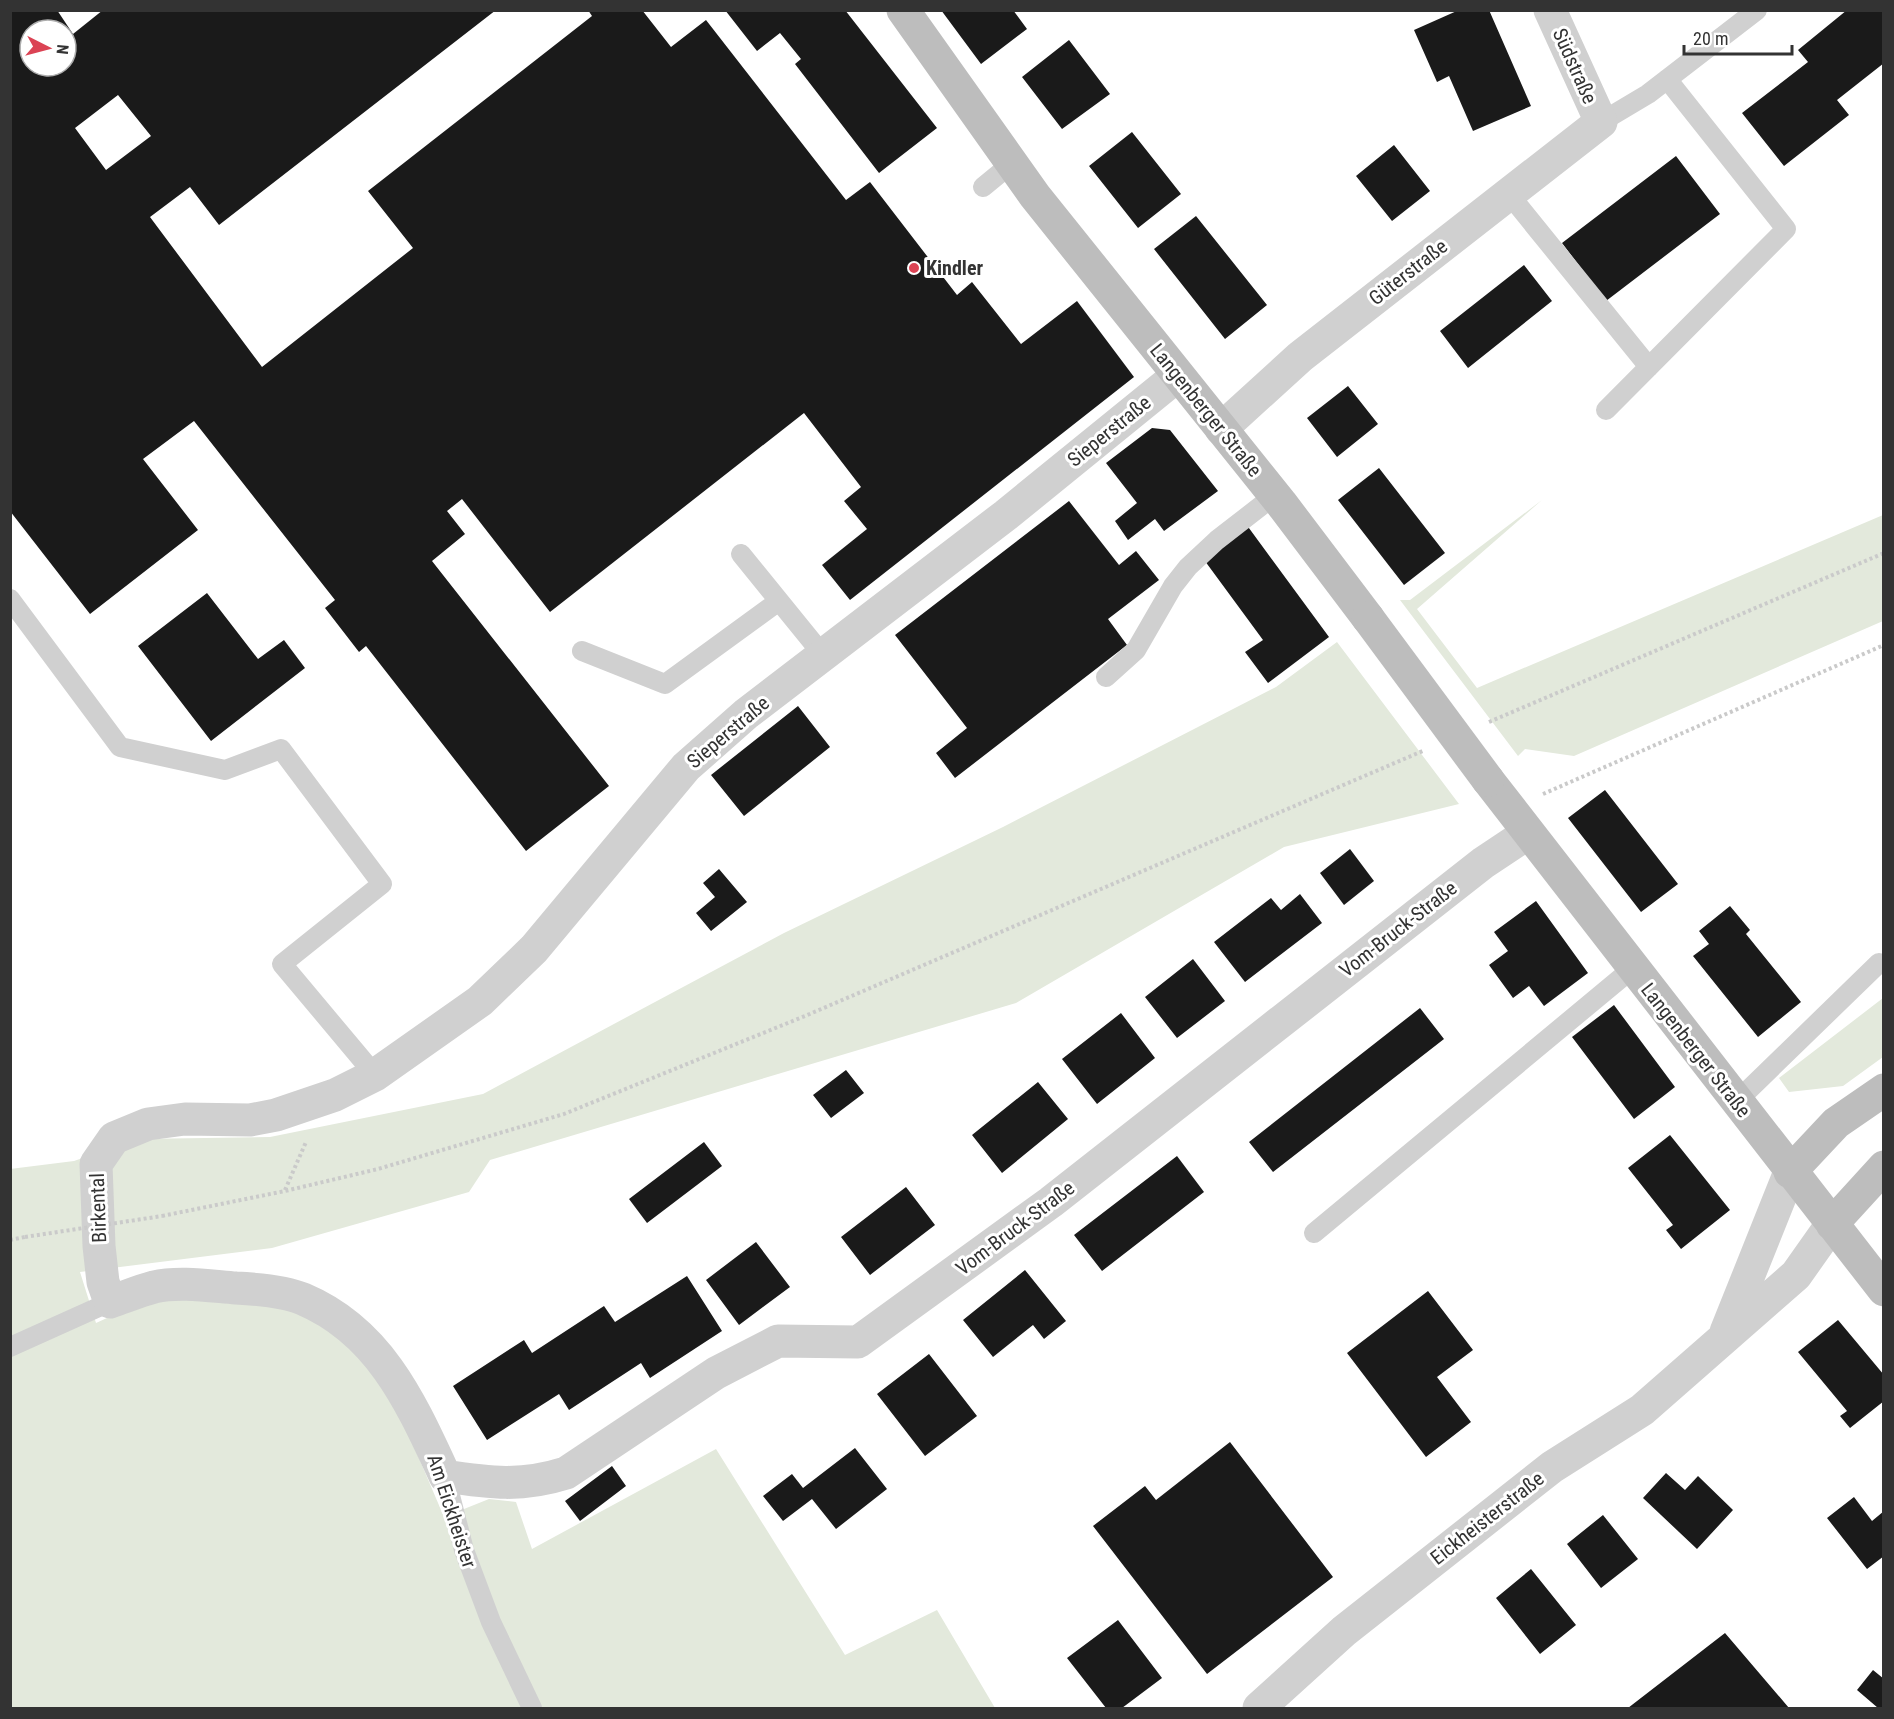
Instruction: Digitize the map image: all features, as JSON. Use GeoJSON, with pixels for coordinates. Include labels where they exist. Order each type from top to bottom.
{"type":"FeatureCollection","features":[{"type":"Feature","properties":{"kind":"main road","name":"Langenberger Straße"},"geometry":{"type":"LineString","coordinates":[[903,10],[1011,164],[1177,376],[1275,495],[1518,821],[1884,1290]]}},
{"type":"Feature","properties":{"kind":"main road"},"geometry":{"type":"LineString","coordinates":[[1790,1172],[1836,1123],[1884,1090]]}},
{"type":"Feature","properties":{"kind":"main road"},"geometry":{"type":"LineString","coordinates":[[1832,1224],[1884,1167]]}},
{"type":"Feature","properties":{"kind":"street","name":"Südstraße"},"geometry":{"type":"LineString","coordinates":[[1550,10],[1600,122]]}},
{"type":"Feature","properties":{"kind":"street","name":"Güterstraße"},"geometry":{"type":"LineString","coordinates":[[1221,429],[1300,357],[1600,122]]}},
{"type":"Feature","properties":{"kind":"street","name":"Sieperstraße"},"geometry":{"type":"LineString","coordinates":[[375,1075],[480,1001],[534,949],[686,767],[746,714],[1006,515],[1177,376]]}},
{"type":"Feature","properties":{"kind":"street","name":"Vom-Bruck-Straße"},"geometry":{"type":"LineString","coordinates":[[445,1476],[515,1484],[537,1482],[566,1473],[716,1373],[778,1341],[858,1342],[1051,1202],[1483,863],[1518,821]]}},
{"type":"Feature","properties":{"kind":"street","name":"Birkental"},"geometry":{"type":"LineString","coordinates":[[110,1302],[103,1282],[99,1246],[96,1164],[114,1138],[148,1124],[185,1119],[250,1120],[276,1115],[320,1101],[375,1075]]}},
{"type":"Feature","properties":{"kind":"street","name":"Eickheisterstraße"},"geometry":{"type":"LineString","coordinates":[[1723,1339],[1765,1241],[1790,1172]]}},
{"type":"Feature","properties":{"kind":"street","name":"Eickheisterstraße"},"geometry":{"type":"LineString","coordinates":[[1259,1708],[1344,1631],[1552,1467],[1642,1410],[1796,1275],[1832,1224]]}},
{"type":"Feature","properties":{"kind":"street","name":"Am Eickheister"},"geometry":{"type":"LineString","coordinates":[[110,1302],[156,1287],[201,1285],[249,1289],[302,1298],[344,1322],[372,1350],[408,1398],[445,1476]]}},
{"type":"Feature","properties":{"kind":"lane"},"geometry":{"type":"LineString","coordinates":[[1600,122],[1648,94],[1757,10]]}},
{"type":"Feature","properties":{"kind":"lane"},"geometry":{"type":"LineString","coordinates":[[1606,410],[1786,230],[1667,79]]}},
{"type":"Feature","properties":{"kind":"lane"},"geometry":{"type":"LineString","coordinates":[[983,188],[1011,164]]}},
{"type":"Feature","properties":{"kind":"lane"},"geometry":{"type":"LineString","coordinates":[[1508,193],[1648,367]]}},
{"type":"Feature","properties":{"kind":"lane"},"geometry":{"type":"LineString","coordinates":[[1106,677],[1136,650],[1173,586],[1188,567],[1217,540],[1275,495]]}},
{"type":"Feature","properties":{"kind":"lane"},"geometry":{"type":"LineString","coordinates":[[741,554],[823,655]]}},
{"type":"Feature","properties":{"kind":"lane"},"geometry":{"type":"LineString","coordinates":[[10,599],[120,747],[225,770],[281,749],[382,884],[282,964],[323,1016],[375,1075]]}},
{"type":"Feature","properties":{"kind":"lane"},"geometry":{"type":"LineString","coordinates":[[582,651],[665,684],[779,601]]}},
{"type":"Feature","properties":{"kind":"lane"},"geometry":{"type":"LineString","coordinates":[[1736,1102],[1879,963]]}},
{"type":"Feature","properties":{"kind":"lane"},"geometry":{"type":"LineString","coordinates":[[1314,1233],[1633,968]]}},
{"type":"Feature","properties":{"kind":"lane"},"geometry":{"type":"LineString","coordinates":[[10,1347],[110,1302]]}},
{"type":"Feature","properties":{"kind":"lane","name":"Am Eickheister"},"geometry":{"type":"LineString","coordinates":[[445,1476],[464,1550],[483,1601],[532,1708]]}},
{"type":"Feature","properties":{"kind":"path"},"geometry":{"type":"LineString","coordinates":[[1487,723],[1884,553]]}},
{"type":"Feature","properties":{"kind":"path"},"geometry":{"type":"LineString","coordinates":[[1518,821],[1884,645]]}},
{"type":"Feature","properties":{"kind":"path"},"geometry":{"type":"LineString","coordinates":[[10,1240],[162,1216],[285,1191],[469,1144],[564,1114],[660,1077],[1426,750]]}},
{"type":"Feature","properties":{"kind":"path"},"geometry":{"type":"LineString","coordinates":[[285,1191],[320,1101]]}},
{"type":"Feature","properties":{"kind":"shaded area"},"geometry":{"type":"Polygon","coordinates":[[[1542,500],[1417,609],[1477,688],[1883,515],[1883,621],[1574,756],[1525,749],[1518,756],[1400,600],[1410,600],[1542,500]]]}},
{"type":"Feature","properties":{"kind":"shaded area"},"geometry":{"type":"Polygon","coordinates":[[[1337,642],[1459,804],[1284,847],[1016,1003],[490,1160],[469,1192],[272,1248],[80,1272],[96,1323],[142,1302],[203,1295],[298,1309],[340,1333],[395,1402],[444,1517],[489,1499],[516,1502],[532,1549],[716,1449],[845,1655],[937,1610],[995,1708],[11,1708],[10,1169],[74,1161],[137,1139],[270,1137],[483,1094],[784,933],[1003,827],[1276,687],[1337,642]]]}},
{"type":"Feature","properties":{"kind":"shaded area"},"geometry":{"type":"Polygon","coordinates":[[[1883,998],[1883,1057],[1843,1086],[1789,1092],[1779,1078],[1883,998]]]}},
{"type":"Feature","properties":{"kind":"building"},"geometry":{"type":"Polygon","coordinates":[[[10,10],[57,10],[62,18],[18,18],[18,78],[78,78],[78,30],[103,10],[496,10],[219,225],[190,187],[150,217],[262,367],[413,248],[368,191],[592,16],[588,10],[642,10],[671,47],[706,20],[846,200],[870,182],[957,295],[972,282],[1021,344],[1077,301],[1134,377],[850,600],[822,565],[867,529],[844,501],[861,487],[804,413],[550,612],[462,499],[447,511],[465,534],[432,561],[609,786],[526,851],[366,646],[359,652],[325,608],[335,600],[194,421],[143,459],[198,530],[90,614],[10,511],[10,10]],[[118,95],[75,128],[106,170],[151,136],[118,95]]]}},
{"type":"Feature","properties":{"kind":"building"},"geometry":{"type":"Polygon","coordinates":[[[725,10],[845,10],[937,128],[879,173],[795,64],[801,59],[780,33],[757,51],[725,10]]]}},
{"type":"Feature","properties":{"kind":"building"},"geometry":{"type":"Polygon","coordinates":[[[941,10],[1013,10],[1027,29],[981,64],[941,10]]]}},
{"type":"Feature","properties":{"kind":"building"},"geometry":{"type":"Polygon","coordinates":[[[1459,10],[1489,10],[1531,106],[1473,131],[1449,76],[1437,82],[1414,30],[1459,10]]]}},
{"type":"Feature","properties":{"kind":"building"},"geometry":{"type":"Polygon","coordinates":[[[1847,10],[1884,10],[1884,63],[1837,100],[1849,115],[1784,166],[1742,113],[1808,62],[1798,50],[1847,10]]]}},
{"type":"Feature","properties":{"kind":"building"},"geometry":{"type":"Polygon","coordinates":[[[1069,40],[1110,94],[1062,129],[1022,77],[1069,40]]]}},
{"type":"Feature","properties":{"kind":"building"},"geometry":{"type":"Polygon","coordinates":[[[1132,132],[1181,194],[1138,228],[1089,166],[1132,132]]]}},
{"type":"Feature","properties":{"kind":"building"},"geometry":{"type":"Polygon","coordinates":[[[1394,145],[1430,191],[1392,221],[1356,176],[1394,145]]]}},
{"type":"Feature","properties":{"kind":"building"},"geometry":{"type":"Polygon","coordinates":[[[1676,156],[1720,214],[1606,301],[1562,243],[1676,156]]]}},
{"type":"Feature","properties":{"kind":"building"},"geometry":{"type":"Polygon","coordinates":[[[1196,216],[1267,305],[1225,339],[1154,249],[1196,216]]]}},
{"type":"Feature","properties":{"kind":"building"},"geometry":{"type":"Polygon","coordinates":[[[1524,265],[1552,301],[1468,368],[1440,331],[1524,265]]]}},
{"type":"Feature","properties":{"kind":"building"},"geometry":{"type":"Polygon","coordinates":[[[1348,386],[1378,424],[1337,457],[1307,418],[1348,386]]]}},
{"type":"Feature","properties":{"kind":"building"},"geometry":{"type":"Polygon","coordinates":[[[1152,428],[1170,430],[1218,491],[1164,531],[1155,519],[1128,540],[1115,521],[1137,503],[1106,463],[1152,428]]]}},
{"type":"Feature","properties":{"kind":"building"},"geometry":{"type":"Polygon","coordinates":[[[1379,468],[1445,553],[1404,585],[1338,500],[1379,468]]]}},
{"type":"Feature","properties":{"kind":"building"},"geometry":{"type":"Polygon","coordinates":[[[1069,501],[1119,565],[1136,551],[1159,580],[1108,619],[1127,645],[955,778],[936,753],[967,728],[895,635],[1069,501]]]}},
{"type":"Feature","properties":{"kind":"building"},"geometry":{"type":"Polygon","coordinates":[[[1246,524],[1329,637],[1268,683],[1245,652],[1263,640],[1202,557],[1246,524]]]}},
{"type":"Feature","properties":{"kind":"building"},"geometry":{"type":"Polygon","coordinates":[[[207,593],[258,659],[284,640],[305,668],[211,741],[138,646],[207,593]]]}},
{"type":"Feature","properties":{"kind":"building"},"geometry":{"type":"Polygon","coordinates":[[[798,706],[830,747],[744,816],[711,775],[798,706]]]}},
{"type":"Feature","properties":{"kind":"building"},"geometry":{"type":"Polygon","coordinates":[[[1605,790],[1678,884],[1641,912],[1568,818],[1605,790]]]}},
{"type":"Feature","properties":{"kind":"building"},"geometry":{"type":"Polygon","coordinates":[[[1350,849],[1374,881],[1344,905],[1320,873],[1350,849]]]}},
{"type":"Feature","properties":{"kind":"building"},"geometry":{"type":"Polygon","coordinates":[[[719,869],[747,902],[711,931],[696,913],[715,897],[703,883],[719,869]]]}},
{"type":"Feature","properties":{"kind":"building"},"geometry":{"type":"Polygon","coordinates":[[[1300,894],[1322,923],[1245,982],[1214,942],[1271,898],[1281,910],[1300,894]]]}},
{"type":"Feature","properties":{"kind":"building"},"geometry":{"type":"Polygon","coordinates":[[[1536,901],[1588,973],[1544,1006],[1529,986],[1513,998],[1489,965],[1508,951],[1494,932],[1536,901]]]}},
{"type":"Feature","properties":{"kind":"building"},"geometry":{"type":"Polygon","coordinates":[[[1730,906],[1750,930],[1746,934],[1801,1002],[1758,1037],[1693,956],[1709,944],[1699,931],[1730,906]]]}},
{"type":"Feature","properties":{"kind":"building"},"geometry":{"type":"Polygon","coordinates":[[[1193,959],[1225,1001],[1177,1038],[1145,997],[1193,959]]]}},
{"type":"Feature","properties":{"kind":"building"},"geometry":{"type":"Polygon","coordinates":[[[1614,1005],[1675,1087],[1634,1119],[1572,1037],[1614,1005]]]}},
{"type":"Feature","properties":{"kind":"building"},"geometry":{"type":"Polygon","coordinates":[[[1420,1008],[1444,1039],[1273,1172],[1249,1142],[1420,1008]]]}},
{"type":"Feature","properties":{"kind":"building"},"geometry":{"type":"Polygon","coordinates":[[[1121,1013],[1155,1058],[1097,1104],[1062,1059],[1121,1013]]]}},
{"type":"Feature","properties":{"kind":"building"},"geometry":{"type":"Polygon","coordinates":[[[846,1070],[864,1093],[831,1118],[813,1095],[846,1070]]]}},
{"type":"Feature","properties":{"kind":"building"},"geometry":{"type":"Polygon","coordinates":[[[1038,1082],[1068,1119],[1002,1173],[972,1135],[1038,1082]]]}},
{"type":"Feature","properties":{"kind":"building"},"geometry":{"type":"Polygon","coordinates":[[[1670,1135],[1730,1210],[1681,1249],[1666,1230],[1673,1225],[1628,1168],[1670,1135]]]}},
{"type":"Feature","properties":{"kind":"building"},"geometry":{"type":"Polygon","coordinates":[[[704,1142],[722,1166],[647,1223],[629,1199],[704,1142]]]}},
{"type":"Feature","properties":{"kind":"building"},"geometry":{"type":"Polygon","coordinates":[[[1177,1156],[1204,1192],[1102,1271],[1074,1235],[1177,1156]]]}},
{"type":"Feature","properties":{"kind":"building"},"geometry":{"type":"Polygon","coordinates":[[[906,1187],[935,1225],[870,1275],[841,1237],[906,1187]]]}},
{"type":"Feature","properties":{"kind":"building"},"geometry":{"type":"Polygon","coordinates":[[[756,1242],[790,1287],[739,1325],[706,1280],[756,1242]]]}},
{"type":"Feature","properties":{"kind":"building"},"geometry":{"type":"Polygon","coordinates":[[[1025,1270],[1066,1321],[1044,1339],[1033,1325],[993,1357],[963,1320],[1025,1270]]]}},
{"type":"Feature","properties":{"kind":"building"},"geometry":{"type":"Polygon","coordinates":[[[687,1276],[722,1331],[650,1378],[641,1363],[569,1410],[559,1394],[487,1440],[453,1386],[524,1340],[532,1353],[604,1306],[615,1322],[687,1276]]]}},
{"type":"Feature","properties":{"kind":"building"},"geometry":{"type":"Polygon","coordinates":[[[1428,1291],[1473,1350],[1437,1377],[1471,1422],[1426,1457],[1347,1353],[1428,1291]]]}},
{"type":"Feature","properties":{"kind":"building"},"geometry":{"type":"Polygon","coordinates":[[[1838,1320],[1884,1375],[1884,1401],[1850,1428],[1840,1416],[1847,1411],[1798,1352],[1838,1320]]]}},
{"type":"Feature","properties":{"kind":"building"},"geometry":{"type":"Polygon","coordinates":[[[929,1354],[977,1416],[925,1456],[877,1394],[929,1354]]]}},
{"type":"Feature","properties":{"kind":"building"},"geometry":{"type":"Polygon","coordinates":[[[1230,1442],[1333,1577],[1207,1674],[1093,1526],[1145,1486],[1156,1500],[1230,1442]]]}},
{"type":"Feature","properties":{"kind":"building"},"geometry":{"type":"Polygon","coordinates":[[[855,1448],[887,1489],[836,1529],[812,1499],[783,1521],[763,1496],[792,1474],[803,1488],[855,1448]]]}},
{"type":"Feature","properties":{"kind":"building"},"geometry":{"type":"Polygon","coordinates":[[[612,1466],[626,1486],[580,1521],[565,1501],[612,1466]]]}},
{"type":"Feature","properties":{"kind":"building"},"geometry":{"type":"Polygon","coordinates":[[[1666,1473],[1685,1490],[1698,1476],[1733,1510],[1697,1549],[1643,1498],[1666,1473]]]}},
{"type":"Feature","properties":{"kind":"building"},"geometry":{"type":"Polygon","coordinates":[[[1854,1497],[1872,1521],[1884,1511],[1884,1556],[1867,1569],[1827,1518],[1854,1497]]]}},
{"type":"Feature","properties":{"kind":"building"},"geometry":{"type":"Polygon","coordinates":[[[1603,1515],[1638,1559],[1601,1588],[1567,1544],[1603,1515]]]}},
{"type":"Feature","properties":{"kind":"building"},"geometry":{"type":"Polygon","coordinates":[[[1531,1569],[1576,1625],[1540,1654],[1496,1598],[1531,1569]]]}},
{"type":"Feature","properties":{"kind":"building"},"geometry":{"type":"Polygon","coordinates":[[[1118,1620],[1162,1678],[1122,1708],[1106,1708],[1067,1658],[1118,1620]]]}},
{"type":"Feature","properties":{"kind":"building"},"geometry":{"type":"Polygon","coordinates":[[[1725,1633],[1789,1708],[1628,1708],[1725,1633]]]}},
{"type":"Feature","properties":{"kind":"building"},"geometry":{"type":"Polygon","coordinates":[[[1873,1670],[1884,1679],[1884,1708],[1878,1708],[1857,1690],[1873,1670]]]}},
{"type":"Feature","properties":{"kind":"place","name":"Kindler"},"geometry":{"type":"Point","coordinates":[914,268]}}]}
